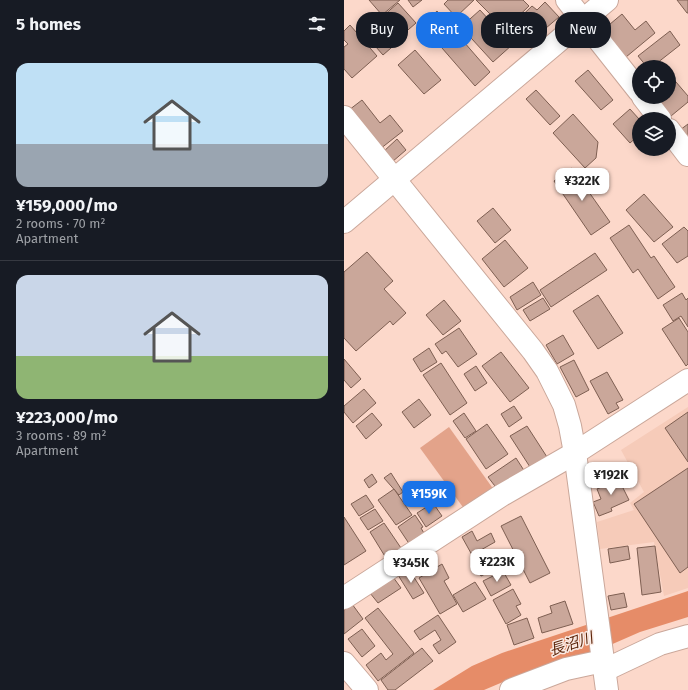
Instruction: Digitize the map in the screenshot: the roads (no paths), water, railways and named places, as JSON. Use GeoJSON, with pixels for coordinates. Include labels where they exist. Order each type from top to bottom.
{"type":"FeatureCollection","features":[{"type":"Feature","properties":{"kind":"street"},"geometry":{"type":"LineString","coordinates":[[567,0],[576,12]]}},
{"type":"Feature","properties":{"kind":"street"},"geometry":{"type":"LineString","coordinates":[[593,12],[607,0]]}},
{"type":"Feature","properties":{"kind":"street"},"geometry":{"type":"LineString","coordinates":[[344,222],[555,45]]}},
{"type":"Feature","properties":{"kind":"street"},"geometry":{"type":"LineString","coordinates":[[605,48],[632,82]]}},
{"type":"Feature","properties":{"kind":"street"},"geometry":{"type":"LineString","coordinates":[[648,104],[655,112]]}},
{"type":"Feature","properties":{"kind":"street"},"geometry":{"type":"LineString","coordinates":[[344,117],[534,352],[547,371],[564,405],[575,453],[604,669]]}},
{"type":"Feature","properties":{"kind":"street"},"geometry":{"type":"LineString","coordinates":[[676,139],[688,155]]}},
{"type":"Feature","properties":{"kind":"street"},"geometry":{"type":"LineString","coordinates":[[344,598],[502,495],[575,453],[688,380]]}},
{"type":"Feature","properties":{"kind":"street"},"geometry":{"type":"LineString","coordinates":[[511,690],[566,669],[604,669],[660,644],[688,636]]}},
{"type":"Feature","properties":{"kind":"street"},"geometry":{"type":"LineString","coordinates":[[344,663],[367,690]]}},
{"type":"Feature","properties":{"kind":"water","name":"長沼川"},"geometry":{"type":"Polygon","coordinates":[[[688,591],[688,617],[640,632],[592,653],[517,676],[484,690],[433,690],[472,666],[502,653],[688,591]]]}}]}
